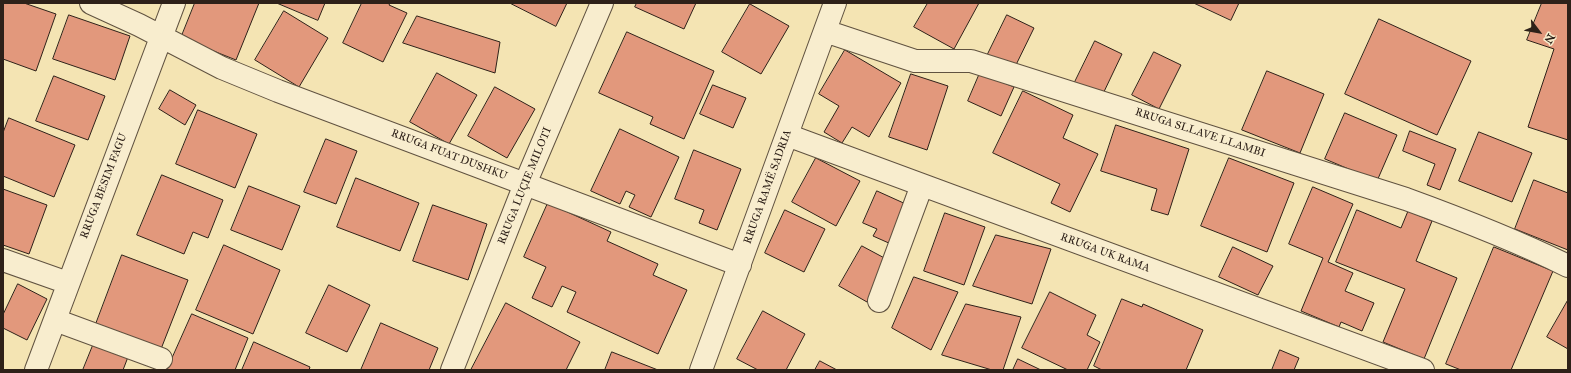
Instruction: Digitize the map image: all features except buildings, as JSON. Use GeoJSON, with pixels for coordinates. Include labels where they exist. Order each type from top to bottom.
{"type":"FeatureCollection","features":[{"type":"Feature","properties":{"kind":"street","name":"RRUGA FUAT DUSHKU"},"geometry":{"type":"LineString","coordinates":[[91,3],[139,24],[161,37],[236,74],[740,265]]}},
{"type":"Feature","properties":{"kind":"street","name":"RRUGA BESIM FAGU"},"geometry":{"type":"LineString","coordinates":[[36,370],[174,3]]}},
{"type":"Feature","properties":{"kind":"street","name":"RRUGA LUÇIE MILOTI"},"geometry":{"type":"LineString","coordinates":[[452,370],[525,184],[602,3]]}},
{"type":"Feature","properties":{"kind":"street","name":"RRUGA RAMË SADRIA"},"geometry":{"type":"LineString","coordinates":[[701,370],[835,3]]}},
{"type":"Feature","properties":{"kind":"street","name":"RRUGA SLLAVE LLAMBI"},"geometry":{"type":"LineString","coordinates":[[825,31],[915,61],[971,61],[994,68],[1406,199],[1464,220],[1528,246],[1568,266]]}},
{"type":"Feature","properties":{"kind":"street","name":"RRUGA UK RAMA"},"geometry":{"type":"LineString","coordinates":[[787,135],[1423,370]]}},
{"type":"Feature","properties":{"kind":"street"},"geometry":{"type":"LineString","coordinates":[[879,302],[922,185]]}},
{"type":"Feature","properties":{"kind":"street"},"geometry":{"type":"LineString","coordinates":[[3,260],[68,283]]}},
{"type":"Feature","properties":{"kind":"street"},"geometry":{"type":"LineString","coordinates":[[55,320],[161,359]]}}]}
